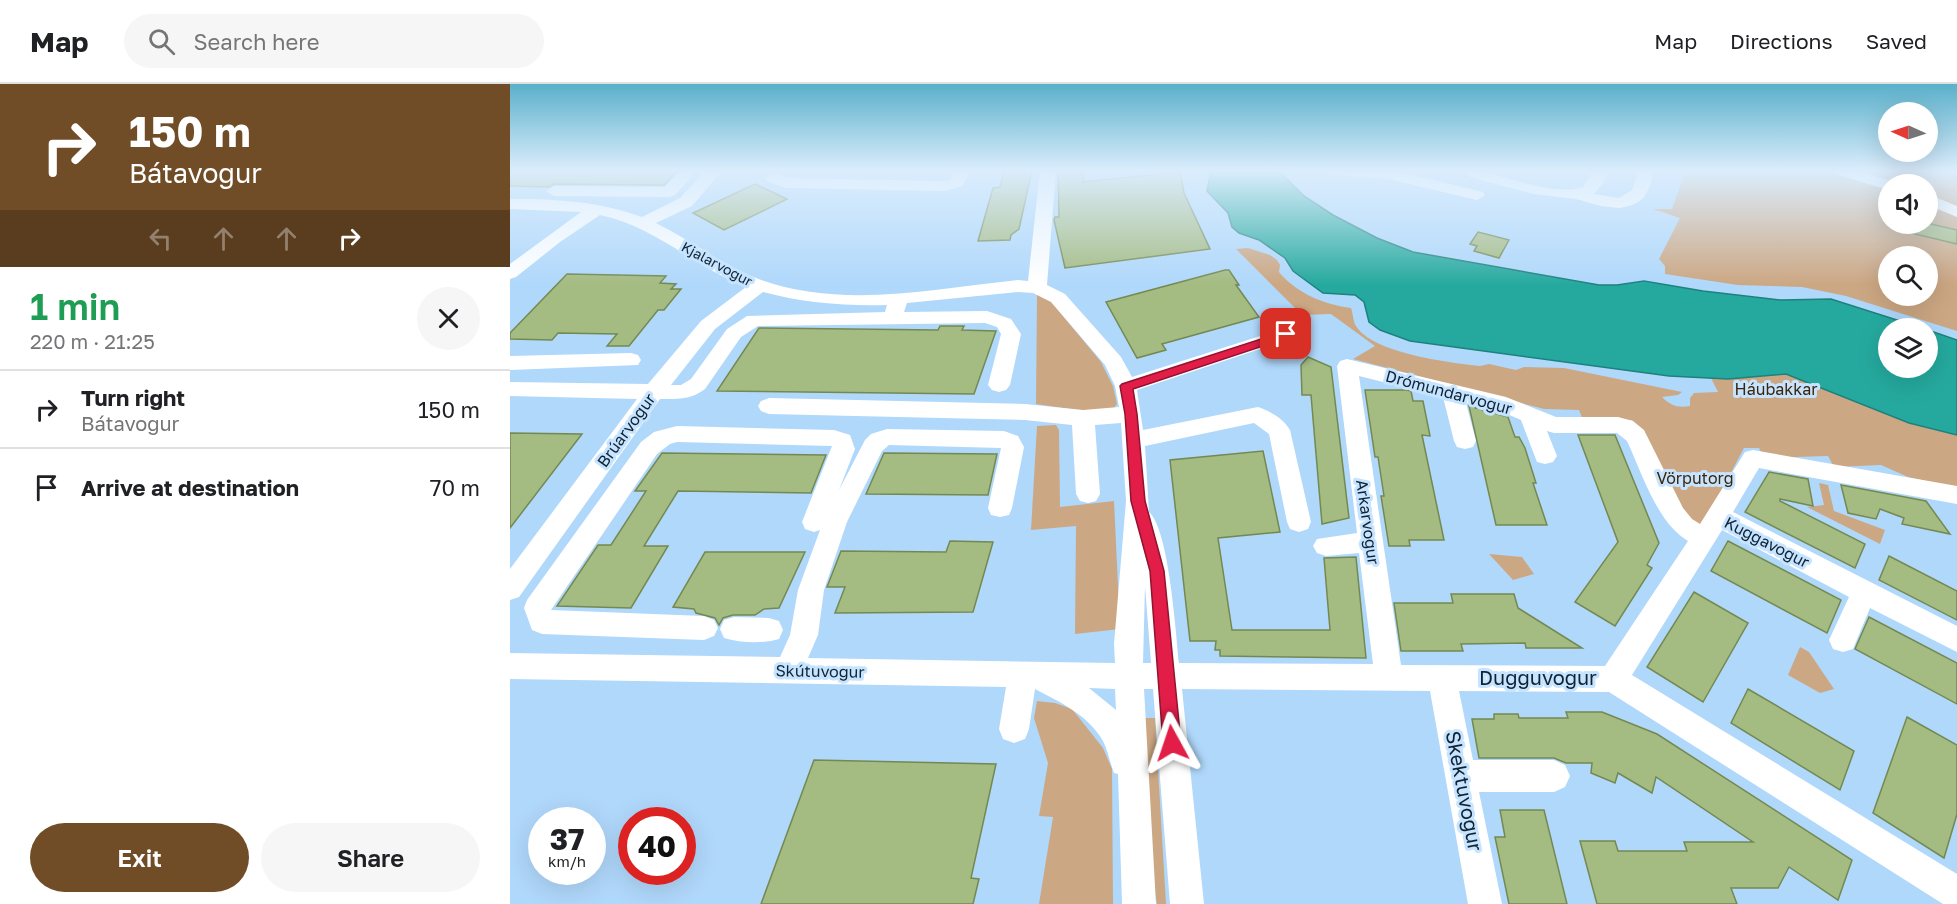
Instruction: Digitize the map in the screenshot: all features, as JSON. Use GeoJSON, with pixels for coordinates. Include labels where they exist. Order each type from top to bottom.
{"type":"FeatureCollection","features":[{"type":"Feature","properties":{"kind":"street","name":"Kjalarvogur"},"geometry":{"type":"LineString","coordinates":[[591,208],[642,223],[759,286],[788,294],[839,299],[1018,286],[1037,288]]}},
{"type":"Feature","properties":{"kind":"street"},"geometry":{"type":"LineString","coordinates":[[642,223],[673,208]]}},
{"type":"Feature","properties":{"kind":"street"},"geometry":{"type":"LineString","coordinates":[[1044,208],[1037,288],[1058,298],[1114,362],[1126,386],[1131,414],[1138,501],[1128,637],[1139,904]]}},
{"type":"Feature","properties":{"kind":"street"},"geometry":{"type":"LineString","coordinates":[[1467,212],[1469,208]]}},
{"type":"Feature","properties":{"kind":"street"},"geometry":{"type":"LineString","coordinates":[[510,273],[554,238],[597,209]]}},
{"type":"Feature","properties":{"kind":"street"},"geometry":{"type":"LineString","coordinates":[[510,289],[565,238],[568,230]]}},
{"type":"Feature","properties":{"kind":"street","name":"Brúarvogur"},"geometry":{"type":"LineString","coordinates":[[510,589],[654,391],[708,325],[759,286]]}},
{"type":"Feature","properties":{"kind":"street"},"geometry":{"type":"LineString","coordinates":[[893,318],[899,296]]}},
{"type":"Feature","properties":{"kind":"street"},"geometry":{"type":"LineString","coordinates":[[510,389],[682,392],[698,384],[734,333],[754,320],[987,317],[1004,323],[1011,334],[999,385]]}},
{"type":"Feature","properties":{"kind":"street"},"geometry":{"type":"LineString","coordinates":[[1126,386],[1286,334]]}},
{"type":"Feature","properties":{"kind":"street"},"geometry":{"type":"LineString","coordinates":[[510,363],[631,360]]}},
{"type":"Feature","properties":{"kind":"street","name":"Drómundarvogur"},"geometry":{"type":"LineString","coordinates":[[1347,366],[1506,405],[1554,425],[1618,425],[1636,436],[1674,514],[1683,526],[1711,527]]}},
{"type":"Feature","properties":{"kind":"street","name":"Arkarvogur"},"geometry":{"type":"LineString","coordinates":[[1347,366],[1389,678]]}},
{"type":"Feature","properties":{"kind":"street"},"geometry":{"type":"LineString","coordinates":[[1453,392],[1465,441]]}},
{"type":"Feature","properties":{"kind":"street"},"geometry":{"type":"LineString","coordinates":[[769,406],[1025,412],[1083,418],[1131,414]]}},
{"type":"Feature","properties":{"kind":"street"},"geometry":{"type":"LineString","coordinates":[[1133,440],[1258,415],[1279,430],[1299,522]]}},
{"type":"Feature","properties":{"kind":"street"},"geometry":{"type":"LineString","coordinates":[[1530,415],[1545,456]]}},
{"type":"Feature","properties":{"kind":"street"},"geometry":{"type":"LineString","coordinates":[[1083,418],[1088,494]]}},
{"type":"Feature","properties":{"kind":"street"},"geometry":{"type":"LineString","coordinates":[[704,628],[543,622],[537,608],[649,448],[662,438],[677,434],[834,438],[842,441],[844,449],[814,522]]}},
{"type":"Feature","properties":{"kind":"street"},"geometry":{"type":"LineString","coordinates":[[789,670],[804,635],[812,590],[835,522],[873,446],[879,440],[887,437],[1004,439],[1010,442],[1013,447],[1000,508]]}},
{"type":"Feature","properties":{"kind":"street"},"geometry":{"type":"LineString","coordinates":[[1711,527],[1754,458],[1816,473],[1957,495]]}},
{"type":"Feature","properties":{"kind":"street"},"geometry":{"type":"LineString","coordinates":[[1138,501],[1157,571],[1186,904]]}},
{"type":"Feature","properties":{"kind":"street","name":"Kuggavogur"},"geometry":{"type":"LineString","coordinates":[[1613,679],[1711,527],[1864,592],[1957,640]]}},
{"type":"Feature","properties":{"kind":"street"},"geometry":{"type":"LineString","coordinates":[[1326,546],[1371,542]]}},
{"type":"Feature","properties":{"kind":"street"},"geometry":{"type":"LineString","coordinates":[[1843,640],[1864,592]]}},
{"type":"Feature","properties":{"kind":"street"},"geometry":{"type":"LineString","coordinates":[[734,629],[769,630]]}},
{"type":"Feature","properties":{"kind":"street","name":"Skútuvogur"},"geometry":{"type":"LineString","coordinates":[[510,666],[1167,676]]}},
{"type":"Feature","properties":{"kind":"street"},"geometry":{"type":"LineString","coordinates":[[1014,729],[1029,674],[1090,704],[1103,714],[1122,745],[1134,804]]}},
{"type":"Feature","properties":{"kind":"street","name":"Dugguvogur"},"geometry":{"type":"LineString","coordinates":[[1167,676],[1613,679],[1957,893]]}},
{"type":"Feature","properties":{"kind":"street","name":"Skektuvogur"},"geometry":{"type":"LineString","coordinates":[[1442,678],[1485,904]]}},
{"type":"Feature","properties":{"kind":"street"},"geometry":{"type":"LineString","coordinates":[[1461,776],[1554,776]]}},
{"type":"Feature","properties":{"kind":"green space"},"geometry":{"type":"Polygon","coordinates":[[[1878,208],[1878,234],[1938,234],[1938,208],[1943,208],[1957,214],[1957,331],[1938,325],[1938,318],[1916,318],[1846,296],[1802,287],[1738,285],[1665,274],[1665,266],[1659,259],[1680,218],[1653,209],[1878,208]]]}},
{"type":"Feature","properties":{"kind":"green space"},"geometry":{"type":"Polygon","coordinates":[[[1248,248],[1270,255],[1280,265],[1279,272],[1294,286],[1321,301],[1351,308],[1355,324],[1365,335],[1395,350],[1451,362],[1480,366],[1489,364],[1516,370],[1524,367],[1564,368],[1682,392],[1678,395],[1662,397],[1678,406],[1690,406],[1690,398],[1694,393],[1718,392],[1678,312],[1878,365],[1878,378],[1938,377],[1957,380],[1957,488],[1908,477],[1881,465],[1834,467],[1828,456],[1764,458],[1759,448],[1744,448],[1702,528],[1684,516],[1632,420],[1583,420],[1579,410],[1544,409],[1353,359],[1375,346],[1331,314],[1302,315],[1236,249],[1248,248]]]}},
{"type":"Feature","properties":{"kind":"green space"},"geometry":{"type":"Polygon","coordinates":[[[1037,294],[1049,299],[1101,362],[1113,386],[1117,404],[1113,409],[1091,412],[1036,404],[1037,294]]]}},
{"type":"Feature","properties":{"kind":"green space"},"geometry":{"type":"Polygon","coordinates":[[[1056,425],[1059,430],[1060,507],[1114,501],[1120,629],[1075,634],[1076,526],[1031,530],[1037,426],[1056,425]]]}},
{"type":"Feature","properties":{"kind":"green space"},"geometry":{"type":"Polygon","coordinates":[[[1819,483],[1828,485],[1834,511],[1885,530],[1880,544],[1807,507],[1824,505],[1819,483]]]}},
{"type":"Feature","properties":{"kind":"green space"},"geometry":{"type":"Polygon","coordinates":[[[1489,554],[1522,557],[1534,574],[1513,580],[1489,554]]]}},
{"type":"Feature","properties":{"kind":"green space"},"geometry":{"type":"Polygon","coordinates":[[[1800,647],[1809,652],[1834,689],[1820,693],[1788,675],[1800,647]]]}},
{"type":"Feature","properties":{"kind":"green space"},"geometry":{"type":"Polygon","coordinates":[[[1037,701],[1055,703],[1072,709],[1103,748],[1112,769],[1113,904],[1039,904],[1053,817],[1039,816],[1048,763],[1034,718],[1037,701]]]}},
{"type":"Feature","properties":{"kind":"green space"},"geometry":{"type":"Polygon","coordinates":[[[1138,718],[1155,718],[1166,904],[1157,904],[1147,853],[1138,718]]]}},
{"type":"Feature","properties":{"kind":"shaded area"},"geometry":{"type":"Polygon","coordinates":[[[1223,208],[1323,208],[1377,238],[1413,252],[1599,285],[1644,281],[1703,291],[1781,300],[1831,299],[1891,318],[1878,318],[1878,378],[1938,378],[1938,333],[1957,340],[1957,435],[1909,423],[1786,374],[1728,379],[1669,376],[1410,341],[1380,330],[1369,322],[1364,302],[1355,295],[1323,293],[1293,271],[1285,258],[1259,240],[1239,233],[1232,227],[1228,213],[1223,208]]]}},
{"type":"Feature","properties":{"kind":"building"},"geometry":{"type":"Polygon","coordinates":[[[703,208],[768,208],[724,230],[693,213],[703,208]]]}},
{"type":"Feature","properties":{"kind":"building"},"geometry":{"type":"Polygon","coordinates":[[[987,208],[1024,208],[1019,229],[1011,235],[1010,240],[978,241],[987,208]]]}},
{"type":"Feature","properties":{"kind":"building"},"geometry":{"type":"Polygon","coordinates":[[[1059,208],[1191,208],[1210,249],[1065,268],[1054,220],[1055,217],[1059,217],[1059,208]]]}},
{"type":"Feature","properties":{"kind":"building"},"geometry":{"type":"Polygon","coordinates":[[[1938,226],[1957,230],[1957,244],[1915,234],[1938,234],[1938,226]]]}},
{"type":"Feature","properties":{"kind":"building"},"geometry":{"type":"Polygon","coordinates":[[[1478,232],[1509,240],[1499,258],[1474,251],[1477,246],[1470,244],[1478,232]]]}},
{"type":"Feature","properties":{"kind":"building"},"geometry":{"type":"Polygon","coordinates":[[[1229,270],[1239,285],[1236,285],[1259,317],[1162,344],[1166,350],[1137,358],[1106,302],[1229,270]]]}},
{"type":"Feature","properties":{"kind":"building"},"geometry":{"type":"Polygon","coordinates":[[[567,274],[666,276],[660,283],[676,284],[671,289],[681,289],[664,310],[658,310],[629,346],[607,346],[617,334],[558,333],[552,340],[510,339],[510,333],[567,274]]]}},
{"type":"Feature","properties":{"kind":"building"},"geometry":{"type":"Polygon","coordinates":[[[940,326],[964,326],[962,330],[996,331],[974,394],[717,391],[759,328],[938,330],[940,326]]]}},
{"type":"Feature","properties":{"kind":"building"},"geometry":{"type":"Polygon","coordinates":[[[1308,357],[1331,367],[1349,518],[1322,524],[1311,395],[1302,395],[1301,365],[1308,357]]]}},
{"type":"Feature","properties":{"kind":"building"},"geometry":{"type":"Polygon","coordinates":[[[1365,390],[1407,390],[1411,391],[1413,401],[1423,401],[1430,436],[1422,435],[1444,540],[1409,540],[1410,546],[1389,546],[1381,496],[1384,496],[1378,457],[1375,457],[1365,390]]]}},
{"type":"Feature","properties":{"kind":"building"},"geometry":{"type":"Polygon","coordinates":[[[1469,406],[1508,417],[1515,437],[1519,437],[1525,448],[1536,483],[1533,483],[1547,525],[1496,525],[1469,406]]]}},
{"type":"Feature","properties":{"kind":"building"},"geometry":{"type":"Polygon","coordinates":[[[510,433],[582,434],[510,528],[510,433]]]}},
{"type":"Feature","properties":{"kind":"building"},"geometry":{"type":"Polygon","coordinates":[[[1578,435],[1615,435],[1659,543],[1647,565],[1652,568],[1615,626],[1575,602],[1618,542],[1578,435]]]}},
{"type":"Feature","properties":{"kind":"building"},"geometry":{"type":"Polygon","coordinates":[[[1263,451],[1280,532],[1218,538],[1232,630],[1330,630],[1324,558],[1356,557],[1366,658],[1220,656],[1220,650],[1215,650],[1216,641],[1190,641],[1170,460],[1263,451]]]}},
{"type":"Feature","properties":{"kind":"building"},"geometry":{"type":"Polygon","coordinates":[[[662,453],[826,455],[811,493],[678,491],[644,546],[668,546],[631,608],[557,606],[598,545],[611,545],[646,491],[635,491],[662,453]]]}},
{"type":"Feature","properties":{"kind":"building"},"geometry":{"type":"Polygon","coordinates":[[[884,453],[997,454],[988,495],[866,494],[884,453]]]}},
{"type":"Feature","properties":{"kind":"building"},"geometry":{"type":"Polygon","coordinates":[[[1769,472],[1808,479],[1813,506],[1780,499],[1780,501],[1865,544],[1855,568],[1745,512],[1769,472]]]}},
{"type":"Feature","properties":{"kind":"building"},"geometry":{"type":"Polygon","coordinates":[[[1841,485],[1926,501],[1950,534],[1902,524],[1904,518],[1880,509],[1876,519],[1848,513],[1841,485]]]}},
{"type":"Feature","properties":{"kind":"building"},"geometry":{"type":"Polygon","coordinates":[[[950,541],[993,542],[973,612],[835,613],[845,587],[827,587],[841,551],[946,552],[950,541]]]}},
{"type":"Feature","properties":{"kind":"building"},"geometry":{"type":"Polygon","coordinates":[[[1728,541],[1841,600],[1827,633],[1711,571],[1728,541]]]}},
{"type":"Feature","properties":{"kind":"building"},"geometry":{"type":"Polygon","coordinates":[[[705,552],[805,552],[779,608],[764,609],[755,615],[733,615],[723,618],[719,625],[715,618],[696,613],[694,609],[673,607],[705,552]]]}},
{"type":"Feature","properties":{"kind":"building"},"geometry":{"type":"Polygon","coordinates":[[[1889,556],[1957,591],[1957,620],[1879,580],[1889,556]]]}},
{"type":"Feature","properties":{"kind":"building"},"geometry":{"type":"Polygon","coordinates":[[[1694,592],[1748,623],[1703,702],[1647,667],[1694,592]]]}},
{"type":"Feature","properties":{"kind":"building"},"geometry":{"type":"Polygon","coordinates":[[[1451,594],[1514,594],[1518,608],[1582,648],[1526,648],[1525,643],[1461,644],[1463,651],[1401,651],[1394,603],[1453,603],[1451,594]]]}},
{"type":"Feature","properties":{"kind":"building"},"geometry":{"type":"Polygon","coordinates":[[[1869,617],[1957,663],[1957,704],[1855,649],[1869,617]]]}},
{"type":"Feature","properties":{"kind":"building"},"geometry":{"type":"Polygon","coordinates":[[[1748,689],[1854,751],[1840,790],[1731,723],[1748,689]]]}},
{"type":"Feature","properties":{"kind":"building"},"geometry":{"type":"Polygon","coordinates":[[[1566,712],[1602,712],[1657,734],[1852,860],[1838,900],[1789,867],[1778,888],[1731,888],[1737,904],[1597,904],[1580,841],[1615,841],[1618,851],[1687,851],[1684,842],[1753,842],[1656,777],[1652,793],[1618,773],[1615,783],[1591,773],[1592,763],[1566,763],[1554,758],[1479,758],[1472,719],[1494,719],[1494,714],[1518,714],[1519,718],[1568,718],[1566,712]]]}},
{"type":"Feature","properties":{"kind":"building"},"geometry":{"type":"Polygon","coordinates":[[[1907,717],[1957,745],[1957,814],[1944,858],[1873,813],[1907,717]]]}},
{"type":"Feature","properties":{"kind":"building"},"geometry":{"type":"Polygon","coordinates":[[[814,760],[996,764],[971,878],[979,879],[973,904],[761,904],[814,760]]]}},
{"type":"Feature","properties":{"kind":"building"},"geometry":{"type":"Polygon","coordinates":[[[1500,810],[1544,810],[1567,904],[1509,904],[1495,837],[1505,837],[1500,810]]]}},
{"type":"Feature","properties":{"kind":"route"},"geometry":{"type":"LineString","coordinates":[[1172,743],[1157,571],[1138,501],[1131,414],[1126,386],[1286,334]]}},
{"type":"Feature","properties":{"kind":"park label","name":"Háubakkar"},"geometry":{"type":"Point","coordinates":[1776,389]}},
{"type":"Feature","properties":{"kind":"park label","name":"Vörputorg"},"geometry":{"type":"Point","coordinates":[1695,478]}}]}
